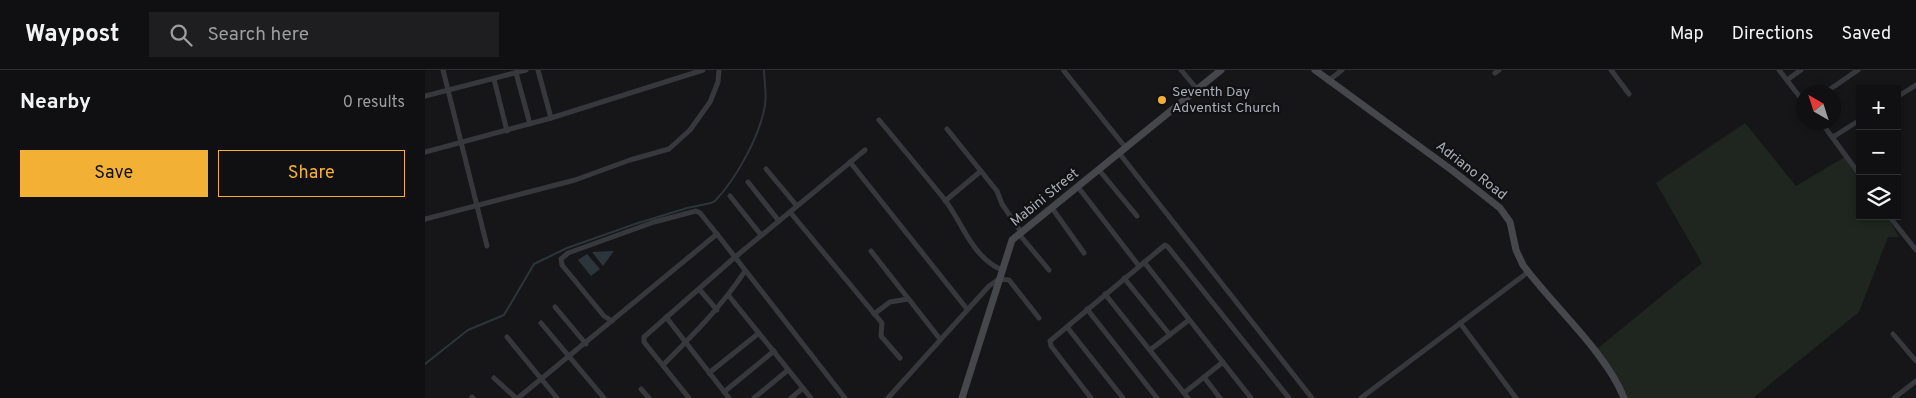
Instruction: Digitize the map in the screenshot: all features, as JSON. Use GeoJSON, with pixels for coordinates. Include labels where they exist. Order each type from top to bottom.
{"type":"FeatureCollection","features":[{"type":"Feature","properties":{"kind":"street"},"geometry":{"type":"LineString","coordinates":[[443,70],[463,142],[487,246]]}},
{"type":"Feature","properties":{"kind":"street"},"geometry":{"type":"LineString","coordinates":[[425,96],[526,70]]}},
{"type":"Feature","properties":{"kind":"street"},"geometry":{"type":"LineString","coordinates":[[538,70],[551,118]]}},
{"type":"Feature","properties":{"kind":"street"},"geometry":{"type":"LineString","coordinates":[[425,152],[507,131],[703,70]]}},
{"type":"Feature","properties":{"kind":"street"},"geometry":{"type":"LineString","coordinates":[[425,219],[575,180],[630,160],[669,149],[690,130],[710,102],[718,82],[719,70]]}},
{"type":"Feature","properties":{"kind":"street"},"geometry":{"type":"LineString","coordinates":[[1181,70],[1197,89]]}},
{"type":"Feature","properties":{"kind":"street","name":"Mabini Street"},"geometry":{"type":"LineString","coordinates":[[962,398],[1010,244],[1020,233],[1221,70]]}},
{"type":"Feature","properties":{"kind":"street","name":"Adriano Road"},"geometry":{"type":"LineString","coordinates":[[1315,70],[1453,171],[1499,208],[1510,222],[1519,258],[1600,358],[1618,384],[1624,398]]}},
{"type":"Feature","properties":{"kind":"street"},"geometry":{"type":"LineString","coordinates":[[1329,81],[1342,70]]}},
{"type":"Feature","properties":{"kind":"street"},"geometry":{"type":"LineString","coordinates":[[1611,70],[1629,94]]}},
{"type":"Feature","properties":{"kind":"street"},"geometry":{"type":"LineString","coordinates":[[1779,70],[1796,92]]}},
{"type":"Feature","properties":{"kind":"street"},"geometry":{"type":"LineString","coordinates":[[1787,80],[1801,70]]}},
{"type":"Feature","properties":{"kind":"street"},"geometry":{"type":"LineString","coordinates":[[1836,85],[1858,70]]}},
{"type":"Feature","properties":{"kind":"street"},"geometry":{"type":"LineString","coordinates":[[1063,71],[1126,148]]}},
{"type":"Feature","properties":{"kind":"street"},"geometry":{"type":"LineString","coordinates":[[516,73],[530,124]]}},
{"type":"Feature","properties":{"kind":"street"},"geometry":{"type":"LineString","coordinates":[[494,79],[507,131]]}},
{"type":"Feature","properties":{"kind":"street"},"geometry":{"type":"LineString","coordinates":[[1901,94],[1916,85]]}},
{"type":"Feature","properties":{"kind":"street"},"geometry":{"type":"LineString","coordinates":[[879,120],[945,200],[975,248],[991,264],[1002,270]]}},
{"type":"Feature","properties":{"kind":"street"},"geometry":{"type":"LineString","coordinates":[[1833,137],[1856,123]]}},
{"type":"Feature","properties":{"kind":"street"},"geometry":{"type":"LineString","coordinates":[[947,129],[997,191],[1001,204],[1020,233],[1049,270]]}},
{"type":"Feature","properties":{"kind":"street"},"geometry":{"type":"LineString","coordinates":[[1827,130],[1856,169]]}},
{"type":"Feature","properties":{"kind":"street"},"geometry":{"type":"LineString","coordinates":[[689,398],[643,338],[761,235],[865,150]]}},
{"type":"Feature","properties":{"kind":"street"},"geometry":{"type":"LineString","coordinates":[[1119,153],[1311,398]]}},
{"type":"Feature","properties":{"kind":"street"},"geometry":{"type":"LineString","coordinates":[[849,162],[967,310]]}},
{"type":"Feature","properties":{"kind":"street"},"geometry":{"type":"LineString","coordinates":[[766,169],[797,206]]}},
{"type":"Feature","properties":{"kind":"street"},"geometry":{"type":"LineString","coordinates":[[945,200],[981,170]]}},
{"type":"Feature","properties":{"kind":"street"},"geometry":{"type":"LineString","coordinates":[[1099,170],[1137,216]]}},
{"type":"Feature","properties":{"kind":"street"},"geometry":{"type":"LineString","coordinates":[[748,182],[779,221]]}},
{"type":"Feature","properties":{"kind":"street"},"geometry":{"type":"LineString","coordinates":[[1077,187],[1139,266]]}},
{"type":"Feature","properties":{"kind":"street"},"geometry":{"type":"LineString","coordinates":[[730,196],[761,235]]}},
{"type":"Feature","properties":{"kind":"street"},"geometry":{"type":"LineString","coordinates":[[1052,208],[1084,252]]}},
{"type":"Feature","properties":{"kind":"street"},"geometry":{"type":"LineString","coordinates":[[612,321],[604,316],[562,265],[561,259],[563,256],[654,222],[696,212],[700,213],[845,398]]}},
{"type":"Feature","properties":{"kind":"street"},"geometry":{"type":"LineString","coordinates":[[790,212],[881,323],[881,336],[900,358]]}},
{"type":"Feature","properties":{"kind":"street"},"geometry":{"type":"LineString","coordinates":[[1892,220],[1916,250]]}},
{"type":"Feature","properties":{"kind":"street"},"geometry":{"type":"LineString","coordinates":[[494,378],[517,398],[586,344],[717,234]]}},
{"type":"Feature","properties":{"kind":"street"},"geometry":{"type":"LineString","coordinates":[[1091,398],[1050,345],[1051,340],[1163,246],[1169,247],[1289,398]]}},
{"type":"Feature","properties":{"kind":"street"},"geometry":{"type":"LineString","coordinates":[[871,251],[940,339]]}},
{"type":"Feature","properties":{"kind":"street"},"geometry":{"type":"LineString","coordinates":[[1144,262],[1251,398]]}},
{"type":"Feature","properties":{"kind":"street"},"geometry":{"type":"LineString","coordinates":[[663,365],[717,310],[729,296],[745,271]]}},
{"type":"Feature","properties":{"kind":"street"},"geometry":{"type":"LineString","coordinates":[[1361,398],[1529,272]]}},
{"type":"Feature","properties":{"kind":"street"},"geometry":{"type":"LineString","coordinates":[[1124,278],[1170,335]]}},
{"type":"Feature","properties":{"kind":"street"},"geometry":{"type":"LineString","coordinates":[[888,398],[989,286],[999,279],[1006,279],[1011,282],[1039,318]]}},
{"type":"Feature","properties":{"kind":"street"},"geometry":{"type":"LineString","coordinates":[[699,289],[717,310]]}},
{"type":"Feature","properties":{"kind":"street"},"geometry":{"type":"LineString","coordinates":[[1105,294],[1186,396],[1204,377],[1223,362]]}},
{"type":"Feature","properties":{"kind":"street"},"geometry":{"type":"LineString","coordinates":[[729,296],[811,398]]}},
{"type":"Feature","properties":{"kind":"street"},"geometry":{"type":"LineString","coordinates":[[874,314],[889,302],[908,299]]}},
{"type":"Feature","properties":{"kind":"street"},"geometry":{"type":"LineString","coordinates":[[555,307],[586,344]]}},
{"type":"Feature","properties":{"kind":"street"},"geometry":{"type":"LineString","coordinates":[[1087,309],[1157,398]]}},
{"type":"Feature","properties":{"kind":"street"},"geometry":{"type":"LineString","coordinates":[[665,317],[729,398]]}},
{"type":"Feature","properties":{"kind":"street"},"geometry":{"type":"LineString","coordinates":[[1150,350],[1189,320]]}},
{"type":"Feature","properties":{"kind":"street"},"geometry":{"type":"LineString","coordinates":[[541,323],[604,398]]}},
{"type":"Feature","properties":{"kind":"street"},"geometry":{"type":"LineString","coordinates":[[1460,323],[1516,398]]}},
{"type":"Feature","properties":{"kind":"street"},"geometry":{"type":"LineString","coordinates":[[1067,327],[1123,398]]}},
{"type":"Feature","properties":{"kind":"street"},"geometry":{"type":"LineString","coordinates":[[709,373],[759,333]]}},
{"type":"Feature","properties":{"kind":"street"},"geometry":{"type":"LineString","coordinates":[[1893,334],[1916,361]]}},
{"type":"Feature","properties":{"kind":"street"},"geometry":{"type":"LineString","coordinates":[[507,337],[557,398]]}},
{"type":"Feature","properties":{"kind":"street"},"geometry":{"type":"LineString","coordinates":[[724,392],[774,352]]}},
{"type":"Feature","properties":{"kind":"street"},"geometry":{"type":"LineString","coordinates":[[754,398],[788,370]]}},
{"type":"Feature","properties":{"kind":"street"},"geometry":{"type":"LineString","coordinates":[[1204,377],[1220,398]]}},
{"type":"Feature","properties":{"kind":"street"},"geometry":{"type":"LineString","coordinates":[[1894,398],[1916,381]]}},
{"type":"Feature","properties":{"kind":"street"},"geometry":{"type":"LineString","coordinates":[[791,398],[803,388]]}},
{"type":"Feature","properties":{"kind":"street"},"geometry":{"type":"LineString","coordinates":[[641,389],[649,398]]}},
{"type":"Feature","properties":{"kind":"shaded area"},"geometry":{"type":"Polygon","coordinates":[[[1745,123],[1796,186],[1848,155],[1856,168],[1856,220],[1889,220],[1899,237],[1888,237],[1859,312],[1753,398],[1626,398],[1592,353],[1702,263],[1656,183],[1745,123]]]}},
{"type":"Feature","properties":{"kind":"shaded area"},"geometry":{"type":"Polygon","coordinates":[[[614,251],[603,266],[592,252],[614,251]]]}},
{"type":"Feature","properties":{"kind":"shaded area"},"geometry":{"type":"Polygon","coordinates":[[[587,254],[600,269],[591,276],[578,260],[587,254]]]}},
{"type":"Feature","properties":{"kind":"waterway"},"geometry":{"type":"LineString","coordinates":[[425,364],[468,330],[504,315],[534,264],[567,248],[635,224],[715,201],[739,169],[758,130],[766,101],[764,70]]}},
{"type":"Feature","properties":{"kind":"place","name":"Seventh Day Adventist Church"},"geometry":{"type":"Point","coordinates":[1162,100]}}]}
